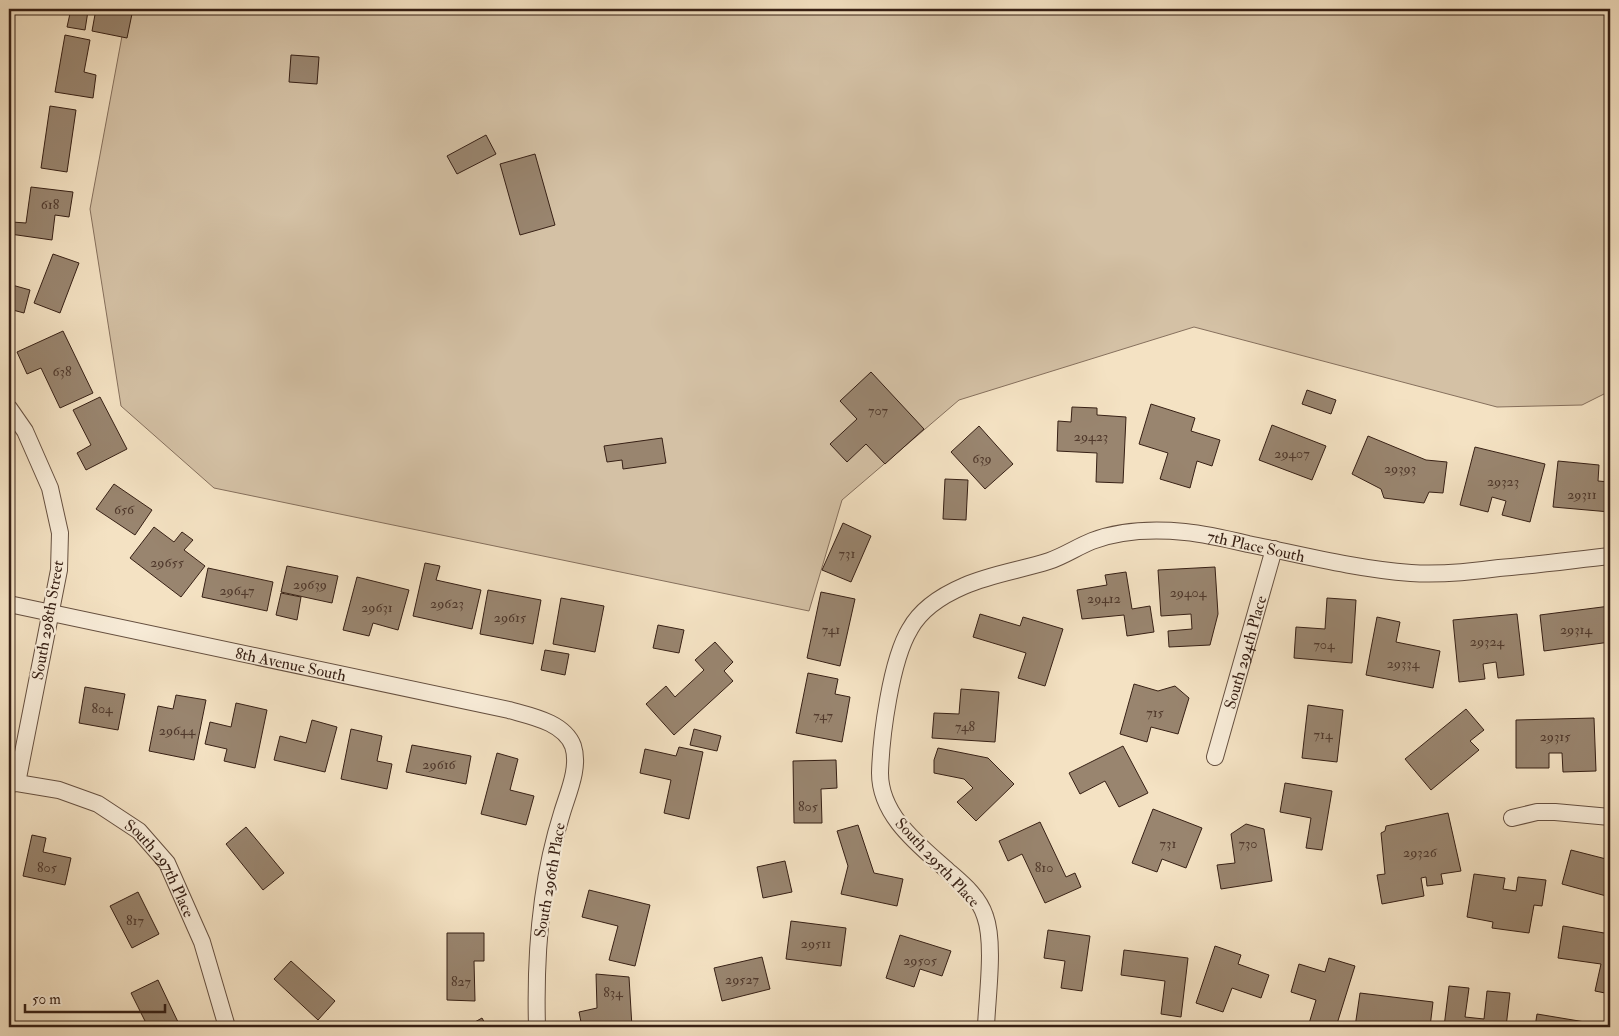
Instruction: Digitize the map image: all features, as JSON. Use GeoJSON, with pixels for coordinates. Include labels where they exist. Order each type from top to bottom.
{"type":"FeatureCollection","features":[{"type":"Feature","properties":{"kind":"street","name":"South 298th Street"},"geometry":{"type":"LineString","coordinates":[[9,408],[25,431],[50,488],[60,533],[59,570],[13,783]]}},
{"type":"Feature","properties":{"kind":"street","name":"7th Place South"},"geometry":{"type":"LineString","coordinates":[[919,616],[947,594],[966,585],[1048,561],[1092,541],[1112,535],[1150,530],[1188,532],[1370,568],[1432,574],[1610,556]]}},
{"type":"Feature","properties":{"kind":"street","name":"South 294th Place"},"geometry":{"type":"LineString","coordinates":[[1215,757],[1274,549]]}},
{"type":"Feature","properties":{"kind":"street","name":"8th Avenue South"},"geometry":{"type":"LineString","coordinates":[[9,604],[509,710],[549,724],[567,737]]}},
{"type":"Feature","properties":{"kind":"street","name":"South 295th Place"},"geometry":{"type":"LineString","coordinates":[[919,616],[905,639],[895,671],[886,717],[880,775],[882,790],[886,802],[896,819],[929,854],[962,883],[973,895],[983,911],[988,928],[990,950],[986,1027]]}},
{"type":"Feature","properties":{"kind":"street","name":"South 296th Place"},"geometry":{"type":"LineString","coordinates":[[537,1027],[536,978],[540,921],[551,854],[574,769],[574,752],[567,737]]}},
{"type":"Feature","properties":{"kind":"street","name":"South 297th Place"},"geometry":{"type":"LineString","coordinates":[[13,783],[59,790],[98,804],[139,831],[167,863],[202,942],[227,1027]]}},
{"type":"Feature","properties":{"kind":"street"},"geometry":{"type":"LineString","coordinates":[[1512,818],[1537,812],[1610,817]]}},
{"type":"Feature","properties":{"kind":"shaded area"},"geometry":{"type":"Polygon","coordinates":[[[127,9],[1610,9],[1610,391],[1582,405],[1497,407],[1194,327],[959,400],[842,500],[809,611],[214,488],[121,406],[90,209],[127,9]]]}},
{"type":"Feature","properties":{"kind":"building"},"geometry":{"type":"Polygon","coordinates":[[[71,9],[88,11],[85,30],[67,27],[71,9]]]}},
{"type":"Feature","properties":{"kind":"building"},"geometry":{"type":"Polygon","coordinates":[[[96,9],[133,9],[127,38],[92,31],[96,9]]]}},
{"type":"Feature","properties":{"kind":"building"},"geometry":{"type":"Polygon","coordinates":[[[65,35],[90,40],[84,72],[96,75],[93,98],[55,92],[65,35]]]}},
{"type":"Feature","properties":{"kind":"building"},"geometry":{"type":"Polygon","coordinates":[[[291,55],[319,57],[317,84],[289,82],[291,55]]]}},
{"type":"Feature","properties":{"kind":"building"},"geometry":{"type":"Polygon","coordinates":[[[50,106],[76,110],[67,172],[41,168],[50,106]]]}},
{"type":"Feature","properties":{"kind":"building"},"geometry":{"type":"Polygon","coordinates":[[[486,135],[496,154],[457,174],[447,156],[486,135]]]}},
{"type":"Feature","properties":{"kind":"building"},"geometry":{"type":"Polygon","coordinates":[[[535,154],[555,225],[520,235],[500,164],[535,154]]]}},
{"type":"Feature","properties":{"kind":"building"},"geometry":{"type":"Polygon","coordinates":[[[31,187],[73,192],[69,217],[55,215],[52,240],[10,234],[12,222],[26,223],[31,187]]]}},
{"type":"Feature","properties":{"kind":"building"},"geometry":{"type":"Polygon","coordinates":[[[53,254],[79,263],[60,313],[34,303],[53,254]]]}},
{"type":"Feature","properties":{"kind":"building"},"geometry":{"type":"Polygon","coordinates":[[[12,285],[30,290],[24,313],[9,309],[12,285]]]}},
{"type":"Feature","properties":{"kind":"building"},"geometry":{"type":"Polygon","coordinates":[[[63,331],[93,393],[60,408],[41,368],[27,374],[17,352],[63,331]]]}},
{"type":"Feature","properties":{"kind":"building"},"geometry":{"type":"Polygon","coordinates":[[[871,372],[924,429],[885,464],[866,444],[847,462],[830,444],[857,419],[840,401],[871,372]]]}},
{"type":"Feature","properties":{"kind":"building"},"geometry":{"type":"Polygon","coordinates":[[[1307,390],[1336,400],[1331,414],[1302,404],[1307,390]]]}},
{"type":"Feature","properties":{"kind":"building"},"geometry":{"type":"Polygon","coordinates":[[[100,397],[127,449],[86,470],[77,453],[91,445],[73,410],[100,397]]]}},
{"type":"Feature","properties":{"kind":"building"},"geometry":{"type":"Polygon","coordinates":[[[1151,404],[1195,418],[1191,431],[1220,440],[1212,466],[1197,461],[1190,488],[1160,479],[1168,453],[1139,444],[1151,404]]]}},
{"type":"Feature","properties":{"kind":"building"},"geometry":{"type":"Polygon","coordinates":[[[1072,407],[1097,408],[1097,415],[1126,417],[1123,483],[1096,482],[1097,453],[1057,451],[1058,421],[1071,422],[1072,407]]]}},
{"type":"Feature","properties":{"kind":"building"},"geometry":{"type":"Polygon","coordinates":[[[1272,425],[1326,446],[1312,480],[1259,460],[1272,425]]]}},
{"type":"Feature","properties":{"kind":"building"},"geometry":{"type":"Polygon","coordinates":[[[979,426],[1013,464],[985,489],[951,452],[979,426]]]}},
{"type":"Feature","properties":{"kind":"building"},"geometry":{"type":"Polygon","coordinates":[[[1368,436],[1426,460],[1447,462],[1443,493],[1429,492],[1424,503],[1384,498],[1381,489],[1352,474],[1368,436]]]}},
{"type":"Feature","properties":{"kind":"building"},"geometry":{"type":"Polygon","coordinates":[[[662,438],[666,463],[623,469],[622,460],[607,462],[604,446],[662,438]]]}},
{"type":"Feature","properties":{"kind":"building"},"geometry":{"type":"Polygon","coordinates":[[[1475,447],[1545,464],[1530,522],[1502,515],[1506,501],[1492,497],[1488,512],[1460,505],[1475,447]]]}},
{"type":"Feature","properties":{"kind":"building"},"geometry":{"type":"Polygon","coordinates":[[[1558,461],[1599,465],[1598,481],[1610,482],[1610,512],[1553,507],[1558,461]]]}},
{"type":"Feature","properties":{"kind":"building"},"geometry":{"type":"Polygon","coordinates":[[[945,479],[968,480],[966,520],[943,519],[945,479]]]}},
{"type":"Feature","properties":{"kind":"building"},"geometry":{"type":"Polygon","coordinates":[[[114,484],[152,510],[135,535],[96,509],[114,484]]]}},
{"type":"Feature","properties":{"kind":"building"},"geometry":{"type":"Polygon","coordinates":[[[843,523],[871,536],[851,582],[822,570],[843,523]]]}},
{"type":"Feature","properties":{"kind":"building"},"geometry":{"type":"Polygon","coordinates":[[[154,527],[174,542],[182,532],[193,540],[184,550],[205,566],[181,597],[130,558],[154,527]]]}},
{"type":"Feature","properties":{"kind":"building"},"geometry":{"type":"Polygon","coordinates":[[[425,563],[440,566],[436,580],[481,590],[472,629],[413,616],[425,563]]]}},
{"type":"Feature","properties":{"kind":"building"},"geometry":{"type":"Polygon","coordinates":[[[287,566],[338,576],[332,603],[281,592],[287,566]]]}},
{"type":"Feature","properties":{"kind":"building"},"geometry":{"type":"Polygon","coordinates":[[[1215,567],[1218,614],[1210,645],[1169,647],[1168,631],[1192,629],[1191,614],[1161,616],[1158,570],[1215,567]]]}},
{"type":"Feature","properties":{"kind":"building"},"geometry":{"type":"Polygon","coordinates":[[[208,568],[273,582],[267,611],[202,597],[208,568]]]}},
{"type":"Feature","properties":{"kind":"building"},"geometry":{"type":"Polygon","coordinates":[[[1126,572],[1132,609],[1150,606],[1154,632],[1127,636],[1124,615],[1082,619],[1077,590],[1107,585],[1105,575],[1126,572]]]}},
{"type":"Feature","properties":{"kind":"building"},"geometry":{"type":"Polygon","coordinates":[[[357,577],[409,590],[398,630],[373,623],[369,636],[343,630],[357,577]]]}},
{"type":"Feature","properties":{"kind":"building"},"geometry":{"type":"Polygon","coordinates":[[[488,590],[541,600],[533,644],[480,634],[488,590]]]}},
{"type":"Feature","properties":{"kind":"building"},"geometry":{"type":"Polygon","coordinates":[[[821,592],[855,599],[840,666],[807,658],[821,592]]]}},
{"type":"Feature","properties":{"kind":"building"},"geometry":{"type":"Polygon","coordinates":[[[281,593],[301,597],[297,620],[276,615],[281,593]]]}},
{"type":"Feature","properties":{"kind":"building"},"geometry":{"type":"Polygon","coordinates":[[[561,598],[604,606],[595,652],[553,644],[561,598]]]}},
{"type":"Feature","properties":{"kind":"building"},"geometry":{"type":"Polygon","coordinates":[[[1327,598],[1356,600],[1352,663],[1294,658],[1296,627],[1325,629],[1327,598]]]}},
{"type":"Feature","properties":{"kind":"building"},"geometry":{"type":"Polygon","coordinates":[[[1610,606],[1610,642],[1544,651],[1540,615],[1610,606]]]}},
{"type":"Feature","properties":{"kind":"building"},"geometry":{"type":"Polygon","coordinates":[[[980,614],[1020,626],[1023,617],[1063,629],[1045,686],[1018,678],[1026,653],[973,637],[980,614]]]}},
{"type":"Feature","properties":{"kind":"building"},"geometry":{"type":"Polygon","coordinates":[[[1517,614],[1524,675],[1498,678],[1496,662],[1483,664],[1485,679],[1459,682],[1453,620],[1517,614]]]}},
{"type":"Feature","properties":{"kind":"building"},"geometry":{"type":"Polygon","coordinates":[[[1377,617],[1400,622],[1396,642],[1440,651],[1433,688],[1366,675],[1377,617]]]}},
{"type":"Feature","properties":{"kind":"building"},"geometry":{"type":"Polygon","coordinates":[[[658,625],[684,630],[679,653],[653,648],[658,625]]]}},
{"type":"Feature","properties":{"kind":"building"},"geometry":{"type":"Polygon","coordinates":[[[715,642],[733,662],[724,671],[733,681],[674,735],[646,704],[666,686],[675,697],[704,670],[695,660],[715,642]]]}},
{"type":"Feature","properties":{"kind":"building"},"geometry":{"type":"Polygon","coordinates":[[[545,650],[569,654],[565,675],[541,670],[545,650]]]}},
{"type":"Feature","properties":{"kind":"building"},"geometry":{"type":"Polygon","coordinates":[[[808,673],[838,679],[835,694],[850,697],[842,742],[796,733],[808,673]]]}},
{"type":"Feature","properties":{"kind":"building"},"geometry":{"type":"Polygon","coordinates":[[[1134,684],[1158,691],[1175,686],[1189,698],[1178,734],[1151,727],[1147,742],[1120,734],[1134,684]]]}},
{"type":"Feature","properties":{"kind":"building"},"geometry":{"type":"Polygon","coordinates":[[[85,687],[125,694],[118,730],[79,723],[85,687]]]}},
{"type":"Feature","properties":{"kind":"building"},"geometry":{"type":"Polygon","coordinates":[[[961,689],[999,692],[995,742],[932,738],[934,713],[959,714],[961,689]]]}},
{"type":"Feature","properties":{"kind":"building"},"geometry":{"type":"Polygon","coordinates":[[[176,695],[206,700],[194,760],[149,751],[158,706],[173,709],[176,695]]]}},
{"type":"Feature","properties":{"kind":"building"},"geometry":{"type":"Polygon","coordinates":[[[236,703],[267,710],[255,768],[224,761],[227,749],[205,744],[210,722],[231,727],[236,703]]]}},
{"type":"Feature","properties":{"kind":"building"},"geometry":{"type":"Polygon","coordinates":[[[1308,705],[1343,710],[1337,762],[1302,758],[1308,705]]]}},
{"type":"Feature","properties":{"kind":"building"},"geometry":{"type":"Polygon","coordinates":[[[1466,709],[1484,730],[1470,741],[1479,750],[1431,790],[1405,759],[1466,709]]]}},
{"type":"Feature","properties":{"kind":"building"},"geometry":{"type":"Polygon","coordinates":[[[1594,718],[1596,771],[1563,772],[1562,753],[1549,753],[1549,768],[1516,768],[1516,720],[1594,718]]]}},
{"type":"Feature","properties":{"kind":"building"},"geometry":{"type":"Polygon","coordinates":[[[312,720],[337,727],[325,772],[274,760],[280,736],[306,743],[312,720]]]}},
{"type":"Feature","properties":{"kind":"building"},"geometry":{"type":"Polygon","coordinates":[[[351,729],[382,736],[377,761],[392,764],[387,789],[341,779],[351,729]]]}},
{"type":"Feature","properties":{"kind":"building"},"geometry":{"type":"Polygon","coordinates":[[[694,729],[721,736],[717,751],[690,745],[694,729]]]}},
{"type":"Feature","properties":{"kind":"building"},"geometry":{"type":"Polygon","coordinates":[[[412,745],[471,756],[466,784],[406,772],[412,745]]]}},
{"type":"Feature","properties":{"kind":"building"},"geometry":{"type":"Polygon","coordinates":[[[1123,746],[1148,793],[1119,807],[1105,781],[1080,794],[1069,773],[1123,746]]]}},
{"type":"Feature","properties":{"kind":"building"},"geometry":{"type":"Polygon","coordinates":[[[679,747],[703,752],[689,819],[664,813],[671,780],[640,773],[645,749],[676,756],[679,747]]]}},
{"type":"Feature","properties":{"kind":"building"},"geometry":{"type":"Polygon","coordinates":[[[938,748],[988,758],[1014,784],[976,821],[957,802],[973,788],[964,779],[934,773],[934,760],[938,748]]]}},
{"type":"Feature","properties":{"kind":"building"},"geometry":{"type":"Polygon","coordinates":[[[497,753],[518,759],[510,790],[534,796],[526,825],[481,814],[497,753]]]}},
{"type":"Feature","properties":{"kind":"building"},"geometry":{"type":"Polygon","coordinates":[[[836,760],[837,788],[821,789],[822,823],[794,823],[793,761],[836,760]]]}},
{"type":"Feature","properties":{"kind":"building"},"geometry":{"type":"Polygon","coordinates":[[[1285,783],[1332,791],[1322,850],[1306,848],[1311,818],[1280,812],[1285,783]]]}},
{"type":"Feature","properties":{"kind":"building"},"geometry":{"type":"Polygon","coordinates":[[[1153,809],[1202,828],[1186,868],[1162,859],[1157,872],[1132,863],[1153,809]]]}},
{"type":"Feature","properties":{"kind":"building"},"geometry":{"type":"Polygon","coordinates":[[[1448,813],[1461,871],[1441,874],[1443,884],[1427,886],[1426,877],[1421,878],[1424,896],[1382,904],[1377,875],[1385,874],[1381,833],[1385,831],[1386,826],[1448,813]]]}},
{"type":"Feature","properties":{"kind":"building"},"geometry":{"type":"Polygon","coordinates":[[[1040,822],[1066,877],[1075,873],[1081,887],[1045,903],[1022,854],[1008,861],[999,841],[1040,822]]]}},
{"type":"Feature","properties":{"kind":"building"},"geometry":{"type":"Polygon","coordinates":[[[1246,824],[1264,829],[1272,881],[1221,889],[1217,865],[1235,863],[1231,834],[1246,824]]]}},
{"type":"Feature","properties":{"kind":"building"},"geometry":{"type":"Polygon","coordinates":[[[858,825],[874,873],[903,879],[897,906],[841,894],[848,866],[837,831],[858,825]]]}},
{"type":"Feature","properties":{"kind":"building"},"geometry":{"type":"Polygon","coordinates":[[[246,827],[284,873],[263,890],[226,844],[246,827]]]}},
{"type":"Feature","properties":{"kind":"building"},"geometry":{"type":"Polygon","coordinates":[[[32,835],[46,838],[43,852],[71,858],[65,885],[23,876],[32,835]]]}},
{"type":"Feature","properties":{"kind":"building"},"geometry":{"type":"Polygon","coordinates":[[[1571,850],[1610,860],[1610,897],[1562,884],[1571,850]]]}},
{"type":"Feature","properties":{"kind":"building"},"geometry":{"type":"Polygon","coordinates":[[[785,861],[792,892],[763,898],[757,867],[785,861]]]}},
{"type":"Feature","properties":{"kind":"building"},"geometry":{"type":"Polygon","coordinates":[[[1474,874],[1505,878],[1503,889],[1516,891],[1518,877],[1546,880],[1542,906],[1534,905],[1529,933],[1492,928],[1493,922],[1467,917],[1474,874]]]}},
{"type":"Feature","properties":{"kind":"building"},"geometry":{"type":"Polygon","coordinates":[[[589,890],[650,905],[635,966],[609,960],[618,926],[582,917],[589,890]]]}},
{"type":"Feature","properties":{"kind":"building"},"geometry":{"type":"Polygon","coordinates":[[[138,892],[159,934],[132,948],[110,906],[138,892]]]}},
{"type":"Feature","properties":{"kind":"building"},"geometry":{"type":"Polygon","coordinates":[[[791,921],[846,928],[841,966],[786,959],[791,921]]]}},
{"type":"Feature","properties":{"kind":"building"},"geometry":{"type":"Polygon","coordinates":[[[1563,926],[1610,934],[1610,994],[1595,991],[1601,964],[1558,958],[1563,926]]]}},
{"type":"Feature","properties":{"kind":"building"},"geometry":{"type":"Polygon","coordinates":[[[1048,930],[1090,936],[1082,991],[1061,988],[1065,961],[1044,958],[1048,930]]]}},
{"type":"Feature","properties":{"kind":"building"},"geometry":{"type":"Polygon","coordinates":[[[447,933],[484,933],[484,961],[474,961],[475,1001],[447,1000],[447,933]]]}},
{"type":"Feature","properties":{"kind":"building"},"geometry":{"type":"Polygon","coordinates":[[[900,935],[951,951],[942,976],[920,969],[914,987],[886,978],[900,935]]]}},
{"type":"Feature","properties":{"kind":"building"},"geometry":{"type":"Polygon","coordinates":[[[1215,946],[1241,955],[1238,964],[1269,975],[1261,998],[1232,988],[1223,1012],[1196,1003],[1215,946]]]}},
{"type":"Feature","properties":{"kind":"building"},"geometry":{"type":"Polygon","coordinates":[[[1124,950],[1188,958],[1181,1017],[1161,1014],[1165,981],[1121,975],[1124,950]]]}},
{"type":"Feature","properties":{"kind":"building"},"geometry":{"type":"Polygon","coordinates":[[[762,957],[770,989],[722,1001],[714,968],[762,957]]]}},
{"type":"Feature","properties":{"kind":"building"},"geometry":{"type":"Polygon","coordinates":[[[1329,958],[1355,966],[1336,1027],[1308,1027],[1316,1000],[1291,992],[1299,964],[1325,972],[1329,958]]]}},
{"type":"Feature","properties":{"kind":"building"},"geometry":{"type":"Polygon","coordinates":[[[291,961],[335,1001],[318,1020],[274,979],[291,961]]]}},
{"type":"Feature","properties":{"kind":"building"},"geometry":{"type":"Polygon","coordinates":[[[596,974],[629,977],[632,1027],[582,1027],[579,1012],[597,1008],[596,974]]]}},
{"type":"Feature","properties":{"kind":"building"},"geometry":{"type":"Polygon","coordinates":[[[158,980],[178,1022],[167,1027],[148,1027],[131,993],[158,980]]]}},
{"type":"Feature","properties":{"kind":"building"},"geometry":{"type":"Polygon","coordinates":[[[1449,986],[1469,988],[1465,1017],[1484,1019],[1487,991],[1510,993],[1506,1027],[1444,1027],[1449,986]]]}},
{"type":"Feature","properties":{"kind":"building"},"geometry":{"type":"Polygon","coordinates":[[[1360,993],[1433,1002],[1430,1027],[1411,1027],[1386,1023],[1386,1027],[1355,1027],[1360,993]]]}},
{"type":"Feature","properties":{"kind":"building"},"geometry":{"type":"Polygon","coordinates":[[[1537,1014],[1609,1026],[1609,1027],[1535,1027],[1537,1014]]]}},
{"type":"Feature","properties":{"kind":"building"},"geometry":{"type":"Polygon","coordinates":[[[482,1018],[487,1027],[466,1027],[482,1018]]]}}]}
